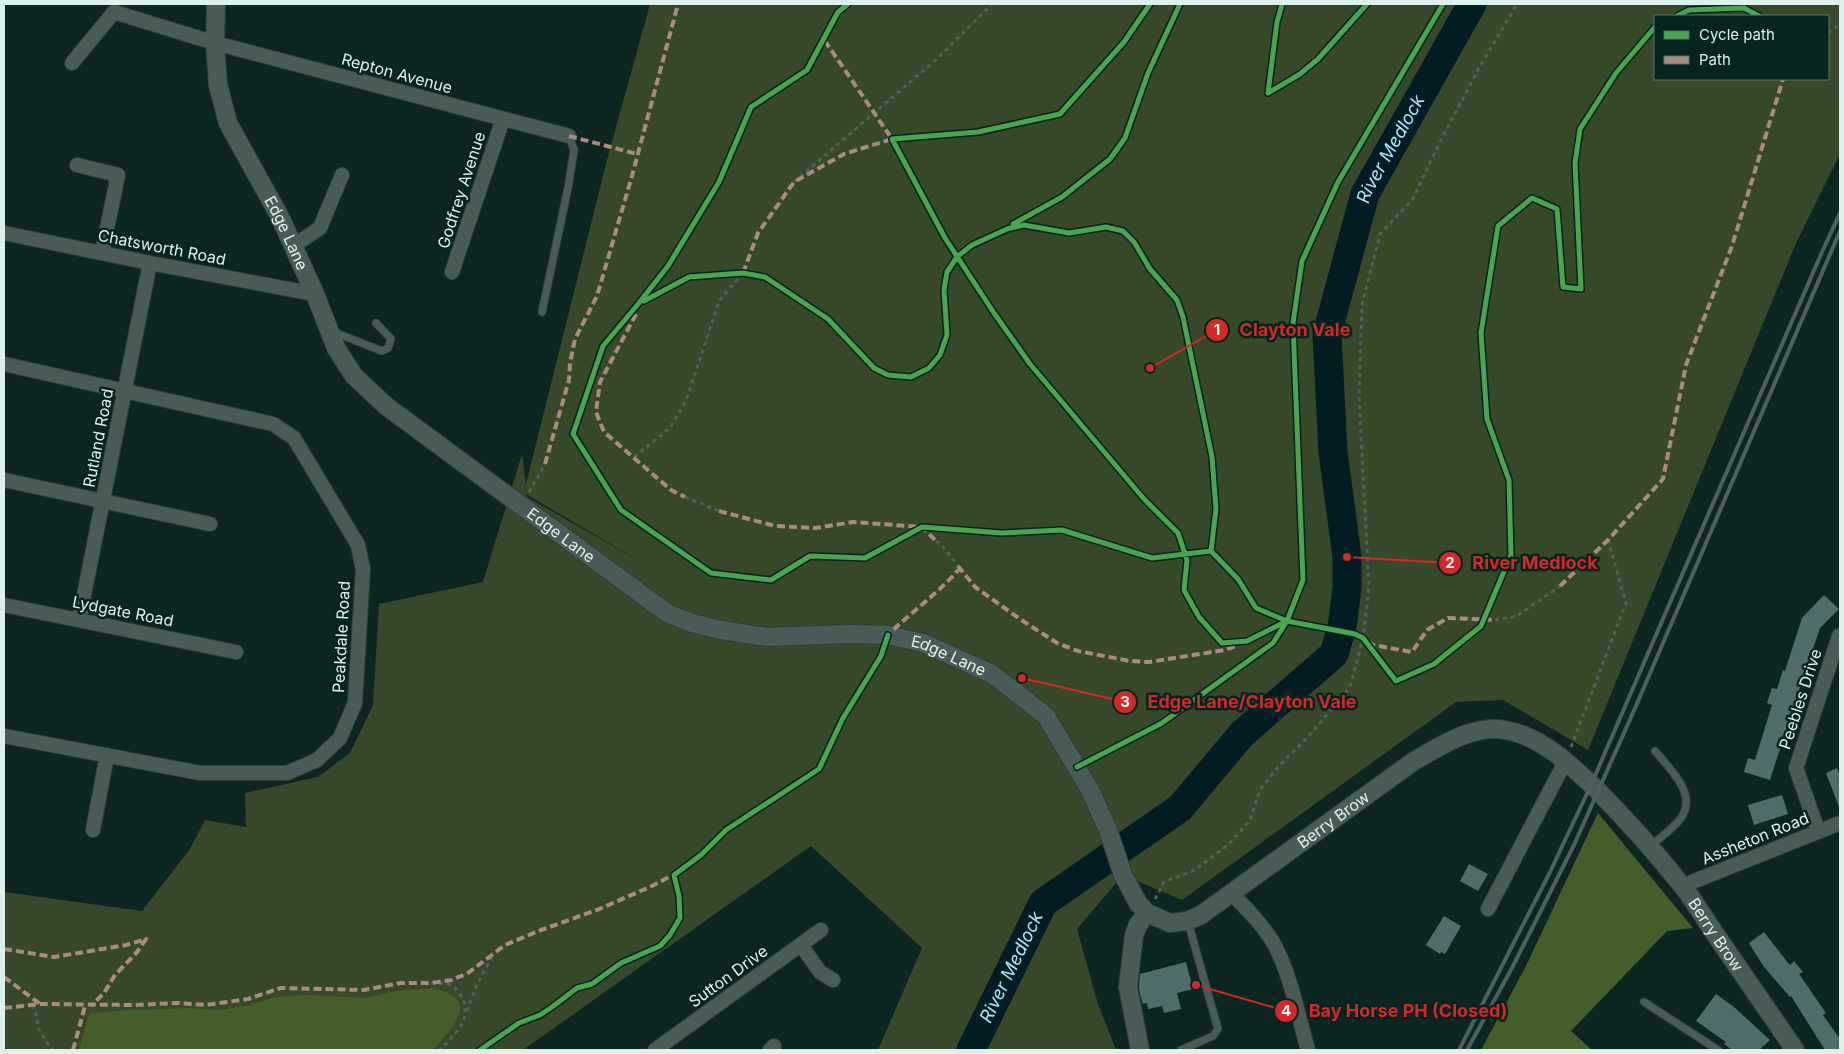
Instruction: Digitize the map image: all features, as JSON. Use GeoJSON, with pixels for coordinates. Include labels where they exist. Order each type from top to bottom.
{"type":"FeatureCollection","features":[{"type":"Feature","properties":{"kind":"street","name":"Edge Lane"},"geometry":{"type":"LineString","coordinates":[[216,4],[215,43],[218,85],[228,123],[280,217],[315,294],[336,348],[354,376],[386,406],[666,613],[692,623],[721,630],[767,637],[850,634],[888,635],[924,643],[992,674],[1046,716],[1090,790],[1108,830],[1123,875],[1138,903],[1147,913]]}},
{"type":"Feature","properties":{"kind":"street","name":"Repton Avenue"},"geometry":{"type":"LineString","coordinates":[[72,63],[114,12],[215,43],[569,136]]}},
{"type":"Feature","properties":{"kind":"street","name":"Godfrey Avenue"},"geometry":{"type":"LineString","coordinates":[[452,272],[503,119]]}},
{"type":"Feature","properties":{"kind":"street"},"geometry":{"type":"LineString","coordinates":[[76,165],[118,175],[102,252]]}},
{"type":"Feature","properties":{"kind":"street"},"geometry":{"type":"LineString","coordinates":[[293,246],[320,228],[342,174]]}},
{"type":"Feature","properties":{"kind":"street","name":"Chatsworth Road"},"geometry":{"type":"LineString","coordinates":[[4,233],[315,294]]}},
{"type":"Feature","properties":{"kind":"street","name":"Rutland Road"},"geometry":{"type":"LineString","coordinates":[[80,620],[150,263]]}},
{"type":"Feature","properties":{"kind":"street","name":"Peakdale Road"},"geometry":{"type":"LineString","coordinates":[[4,364],[272,424],[294,438],[358,545],[363,569],[355,703],[340,738],[317,760],[287,773],[200,773],[4,736]]}},
{"type":"Feature","properties":{"kind":"street"},"geometry":{"type":"LineString","coordinates":[[4,480],[210,524]]}},
{"type":"Feature","properties":{"kind":"street","name":"Lydgate Road"},"geometry":{"type":"LineString","coordinates":[[4,605],[236,652]]}},
{"type":"Feature","properties":{"kind":"street","name":"Peebles Drive"},"geometry":{"type":"LineString","coordinates":[[1818,830],[1796,768],[1838,636],[1840,636]]}},
{"type":"Feature","properties":{"kind":"street","name":"Berry Brow"},"geometry":{"type":"LineString","coordinates":[[1147,913],[1170,923],[1188,921],[1202,915],[1414,761],[1447,742],[1468,734],[1489,729],[1504,730],[1523,735],[1538,742],[1565,762],[1609,802],[1684,889],[1795,1050]]}},
{"type":"Feature","properties":{"kind":"street"},"geometry":{"type":"LineString","coordinates":[[93,830],[107,756]]}},
{"type":"Feature","properties":{"kind":"street"},"geometry":{"type":"LineString","coordinates":[[1488,908],[1565,762]]}},
{"type":"Feature","properties":{"kind":"street","name":"Assheton Road"},"geometry":{"type":"LineString","coordinates":[[1684,889],[1692,882],[1818,830],[1840,823]]}},
{"type":"Feature","properties":{"kind":"street"},"geometry":{"type":"LineString","coordinates":[[1232,894],[1257,920],[1274,944],[1288,980],[1308,1050]]}},
{"type":"Feature","properties":{"kind":"street"},"geometry":{"type":"LineString","coordinates":[[1140,1050],[1128,987],[1134,936],[1138,925],[1147,913]]}},
{"type":"Feature","properties":{"kind":"street","name":"Sutton Drive"},"geometry":{"type":"LineString","coordinates":[[656,1050],[821,930]]}},
{"type":"Feature","properties":{"kind":"street"},"geometry":{"type":"LineString","coordinates":[[801,945],[820,972],[832,980]]}},
{"type":"Feature","properties":{"kind":"lane"},"geometry":{"type":"LineString","coordinates":[[542,312],[574,150],[569,136]]}},
{"type":"Feature","properties":{"kind":"lane"},"geometry":{"type":"LineString","coordinates":[[329,330],[382,351],[388,348],[391,339],[376,322]]}},
{"type":"Feature","properties":{"kind":"lane"},"geometry":{"type":"LineString","coordinates":[[1649,848],[1681,818],[1686,798],[1682,786],[1655,751]]}},
{"type":"Feature","properties":{"kind":"lane"},"geometry":{"type":"LineString","coordinates":[[1181,1050],[1213,1036],[1218,1029],[1188,921]]}},
{"type":"Feature","properties":{"kind":"lane"},"geometry":{"type":"LineString","coordinates":[[1644,1002],[1718,1050]]}},
{"type":"Feature","properties":{"kind":"path"},"geometry":{"type":"LineString","coordinates":[[794,182],[938,58],[992,4]]}},
{"type":"Feature","properties":{"kind":"path"},"geometry":{"type":"LineString","coordinates":[[1147,913],[1164,882],[1195,870],[1230,843],[1250,820],[1260,790],[1278,767],[1309,736],[1350,687],[1363,638],[1369,587],[1359,396],[1362,305],[1380,234],[1412,200],[1479,68],[1517,4]]}},
{"type":"Feature","properties":{"kind":"path"},"geometry":{"type":"LineString","coordinates":[[1829,32],[1840,24]]}},
{"type":"Feature","properties":{"kind":"path"},"geometry":{"type":"LineString","coordinates":[[734,273],[750,274]]}},
{"type":"Feature","properties":{"kind":"path"},"geometry":{"type":"LineString","coordinates":[[634,457],[670,428],[686,401],[719,302],[743,273]]}},
{"type":"Feature","properties":{"kind":"path"},"geometry":{"type":"LineString","coordinates":[[521,506],[545,464]]}},
{"type":"Feature","properties":{"kind":"path"},"geometry":{"type":"LineString","coordinates":[[685,497],[719,511]]}},
{"type":"Feature","properties":{"kind":"path"},"geometry":{"type":"LineString","coordinates":[[1565,762],[1626,603],[1608,540]]}},
{"type":"Feature","properties":{"kind":"path"},"geometry":{"type":"LineString","coordinates":[[936,541],[958,566]]}},
{"type":"Feature","properties":{"kind":"path"},"geometry":{"type":"LineString","coordinates":[[1495,620],[1517,616],[1560,586]]}},
{"type":"Feature","properties":{"kind":"path"},"geometry":{"type":"LineString","coordinates":[[1355,634],[1363,638],[1368,646]]}},
{"type":"Feature","properties":{"kind":"path"},"geometry":{"type":"LineString","coordinates":[[440,1050],[451,1040],[464,1022],[478,982],[493,956]]}},
{"type":"Feature","properties":{"kind":"path"},"geometry":{"type":"LineString","coordinates":[[431,983],[452,986],[460,994],[467,1012]]}},
{"type":"Feature","properties":{"kind":"path"},"geometry":{"type":"LineString","coordinates":[[32,1005],[36,1014],[38,1028],[52,1050]]}},
{"type":"Feature","properties":{"kind":"green space"},"geometry":{"type":"Polygon","coordinates":[[[650,4],[1840,4],[1840,154],[1796,243],[1588,750],[1503,700],[1456,702],[1182,900],[1123,875],[1077,929],[1098,1004],[1116,1050],[878,1050],[922,948],[811,846],[523,1050],[4,1050],[4,892],[142,911],[190,849],[205,820],[246,827],[245,793],[318,777],[350,753],[373,705],[379,604],[483,582],[522,454],[526,484],[607,160],[650,4]],[[526,494],[527,497],[641,562],[526,494]]]}},
{"type":"Feature","properties":{"kind":"green space"},"geometry":{"type":"Polygon","coordinates":[[[1598,813],[1693,928],[1667,931],[1571,1031],[1592,1050],[1481,1050],[1526,966],[1598,813]]]}},
{"type":"Feature","properties":{"kind":"green space"},"geometry":{"type":"Polygon","coordinates":[[[432,988],[447,993],[456,999],[460,1006],[455,1023],[433,1050],[79,1050],[88,1017],[91,1013],[190,1008],[221,1010],[249,1005],[275,997],[308,995],[365,998],[396,991],[432,988]]]}},
{"type":"Feature","properties":{"kind":"building"},"geometry":{"type":"Polygon","coordinates":[[[1824,595],[1839,609],[1820,628],[1770,780],[1744,772],[1748,758],[1755,760],[1772,705],[1767,703],[1772,688],[1777,689],[1783,670],[1785,671],[1802,618],[1824,595]]]}},
{"type":"Feature","properties":{"kind":"building"},"geometry":{"type":"Polygon","coordinates":[[[1837,768],[1840,776],[1839,807],[1826,773],[1837,768]]]}},
{"type":"Feature","properties":{"kind":"building"},"geometry":{"type":"Polygon","coordinates":[[[1782,795],[1788,814],[1754,825],[1748,805],[1782,795]]]}},
{"type":"Feature","properties":{"kind":"building"},"geometry":{"type":"Polygon","coordinates":[[[1469,864],[1488,874],[1478,891],[1460,881],[1469,864]]]}},
{"type":"Feature","properties":{"kind":"building"},"geometry":{"type":"Polygon","coordinates":[[[1444,916],[1461,926],[1445,954],[1441,952],[1440,954],[1426,945],[1444,916]]]}},
{"type":"Feature","properties":{"kind":"building"},"geometry":{"type":"Polygon","coordinates":[[[1764,932],[1788,963],[1790,965],[1794,961],[1803,972],[1799,974],[1826,1013],[1823,1015],[1840,1039],[1840,1050],[1825,1050],[1791,996],[1764,967],[1749,943],[1764,932]]]}},
{"type":"Feature","properties":{"kind":"building"},"geometry":{"type":"Polygon","coordinates":[[[1186,962],[1193,989],[1177,993],[1181,1009],[1164,1013],[1162,1006],[1148,1009],[1147,1003],[1143,1004],[1140,994],[1140,974],[1186,962]]]}},
{"type":"Feature","properties":{"kind":"building"},"geometry":{"type":"Polygon","coordinates":[[[1716,994],[1734,1007],[1770,1040],[1759,1050],[1732,1050],[1724,1044],[1726,1042],[1696,1021],[1716,994]]]}},
{"type":"Feature","properties":{"kind":"waterway","name":"River Medlock"},"geometry":{"type":"LineString","coordinates":[[971,1050],[1043,903],[1180,808],[1242,734],[1334,654],[1342,627],[1347,588],[1347,557],[1333,452],[1327,334],[1365,194],[1472,4]]}},
{"type":"Feature","properties":{"kind":"railway"},"geometry":{"type":"LineString","coordinates":[[1459,1050],[1550,872],[1591,785],[1840,213]]}},
{"type":"Feature","properties":{"kind":"railway"},"geometry":{"type":"LineString","coordinates":[[1467,1050],[1512,968],[1574,845],[1636,706],[1840,231]]}},
{"type":"Feature","properties":{"kind":"marked path"},"geometry":{"type":"LineString","coordinates":[[545,464],[569,380],[575,339],[597,296],[632,176],[678,4]]}},
{"type":"Feature","properties":{"kind":"marked path"},"geometry":{"type":"LineString","coordinates":[[743,273],[758,233],[794,182],[844,154],[892,139],[823,38]]}},
{"type":"Feature","properties":{"kind":"marked path"},"geometry":{"type":"LineString","coordinates":[[1560,586],[1608,540],[1663,479],[1686,365],[1732,246],[1783,80]]}},
{"type":"Feature","properties":{"kind":"marked path"},"geometry":{"type":"LineString","coordinates":[[569,136],[637,154]]}},
{"type":"Feature","properties":{"kind":"marked path"},"geometry":{"type":"LineString","coordinates":[[636,314],[600,382],[596,412],[604,432],[671,490],[685,497]]}},
{"type":"Feature","properties":{"kind":"marked path"},"geometry":{"type":"LineString","coordinates":[[719,511],[775,526],[816,528],[853,522],[922,527],[936,541]]}},
{"type":"Feature","properties":{"kind":"marked path"},"geometry":{"type":"LineString","coordinates":[[958,566],[975,587],[1020,619],[1057,643],[1078,651],[1130,661],[1149,662],[1225,650],[1236,646]]}},
{"type":"Feature","properties":{"kind":"marked path"},"geometry":{"type":"LineString","coordinates":[[887,639],[888,635],[943,586],[960,568]]}},
{"type":"Feature","properties":{"kind":"marked path"},"geometry":{"type":"LineString","coordinates":[[1368,642],[1373,645],[1412,652],[1427,630],[1448,618],[1495,620]]}},
{"type":"Feature","properties":{"kind":"marked path"},"geometry":{"type":"LineString","coordinates":[[4,1008],[40,1004],[135,1005],[178,1003],[206,1005],[248,999],[281,988],[364,990],[401,983],[431,983],[452,980],[468,973],[505,945],[597,910],[652,886],[678,872]]}},
{"type":"Feature","properties":{"kind":"marked path"},"geometry":{"type":"LineString","coordinates":[[4,949],[54,957],[126,945],[146,939],[137,952],[115,975],[104,993],[91,1006]]}},
{"type":"Feature","properties":{"kind":"marked path"},"geometry":{"type":"LineString","coordinates":[[4,977],[40,1004]]}},
{"type":"Feature","properties":{"kind":"marked path"},"geometry":{"type":"LineString","coordinates":[[73,1050],[85,1006]]}},
{"type":"Feature","properties":{"kind":"cycle path"},"geometry":{"type":"LineString","coordinates":[[848,4],[838,12],[807,70],[751,107],[719,182],[668,266],[603,346],[573,434],[621,510],[711,573],[771,580],[810,556],[865,558],[922,527],[1002,533],[1062,530],[1152,558],[1211,551],[1238,579],[1256,608],[1287,621],[1355,634],[1363,638],[1396,681],[1434,664],[1481,626],[1511,555],[1509,480],[1487,419],[1481,333],[1498,226],[1532,198],[1557,209],[1563,287],[1581,289],[1575,163],[1580,129],[1616,73],[1654,28]]}},
{"type":"Feature","properties":{"kind":"cycle path"},"geometry":{"type":"LineString","coordinates":[[1150,4],[1124,42],[1060,114],[978,132],[892,139],[945,238],[1030,364],[1144,499],[1178,533],[1187,560],[1184,590],[1199,617],[1222,643],[1247,641],[1287,621]]}},
{"type":"Feature","properties":{"kind":"cycle path"},"geometry":{"type":"LineString","coordinates":[[1013,224],[1062,197],[1110,159],[1125,138],[1148,73],[1180,4]]}},
{"type":"Feature","properties":{"kind":"cycle path"},"geometry":{"type":"LineString","coordinates":[[1268,93],[1277,22],[1282,4]]}},
{"type":"Feature","properties":{"kind":"cycle path"},"geometry":{"type":"LineString","coordinates":[[1268,93],[1300,74],[1318,59],[1367,4]]}},
{"type":"Feature","properties":{"kind":"cycle path"},"geometry":{"type":"LineString","coordinates":[[1077,767],[1162,723],[1273,643],[1287,621],[1303,580],[1293,323],[1302,261],[1338,182],[1443,4]]}},
{"type":"Feature","properties":{"kind":"cycle path"},"geometry":{"type":"LineString","coordinates":[[1679,15],[1689,10],[1744,8],[1757,15]]}},
{"type":"Feature","properties":{"kind":"cycle path"},"geometry":{"type":"LineString","coordinates":[[644,301],[689,277],[743,273],[765,277],[828,319],[874,368],[888,375],[911,377],[929,368],[940,355],[947,335],[944,290],[947,272],[957,257],[972,245],[1007,229],[1024,225],[1069,233],[1106,227],[1123,231],[1134,242],[1150,269],[1177,300],[1183,317],[1212,457],[1216,509],[1211,551]]}},
{"type":"Feature","properties":{"kind":"cycle path"},"geometry":{"type":"LineString","coordinates":[[480,1050],[519,1023],[540,1015],[577,988],[592,984],[621,963],[660,946],[670,935],[680,918],[679,896],[674,875],[701,855],[726,830],[819,769],[843,718],[881,656],[888,635]]}},
{"type":"Feature","properties":{"kind":"place","name":"Clayton Vale"},"geometry":{"type":"Point","coordinates":[1150,368]}},
{"type":"Feature","properties":{"kind":"place","name":"River Medlock"},"geometry":{"type":"Point","coordinates":[1347,557]}},
{"type":"Feature","properties":{"kind":"place","name":"Edge Lane/Clayton Vale"},"geometry":{"type":"Point","coordinates":[1022,678]}},
{"type":"Feature","properties":{"kind":"place","name":"Bay Horse PH (Closed)"},"geometry":{"type":"Point","coordinates":[1196,985]}}]}
